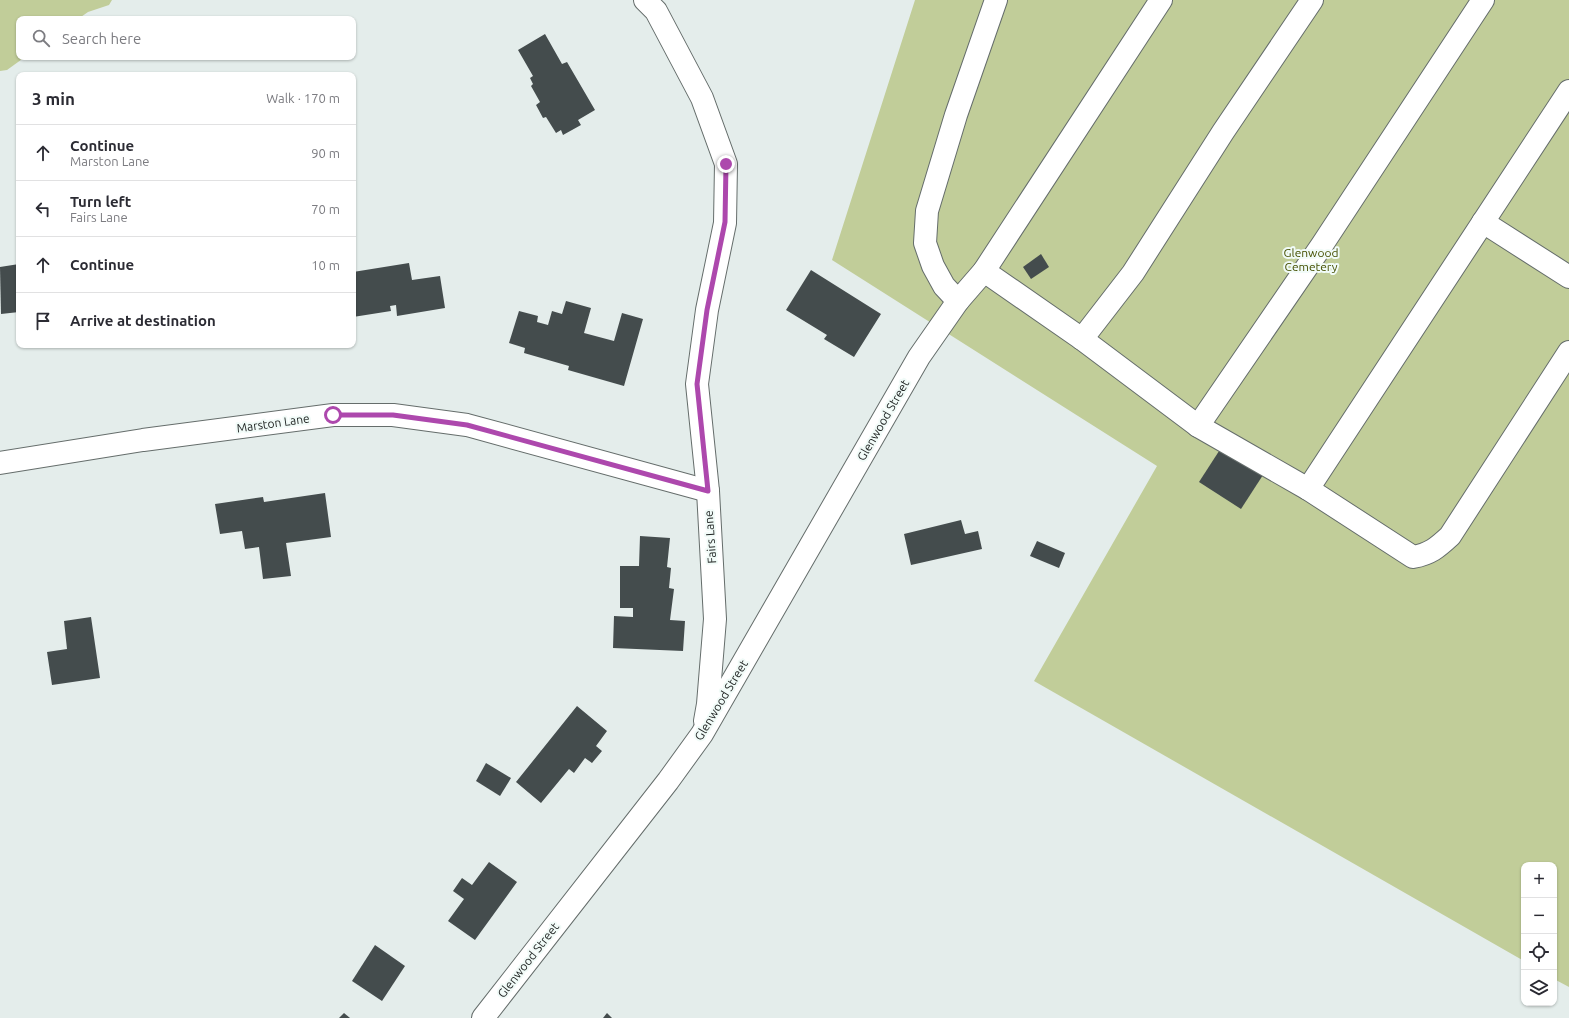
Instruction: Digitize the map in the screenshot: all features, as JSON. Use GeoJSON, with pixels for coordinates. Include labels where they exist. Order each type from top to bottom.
{"type":"FeatureCollection","features":[{"type":"Feature","properties":{"kind":"street","name":"Fairs Lane"},"geometry":{"type":"LineString","coordinates":[[645,0],[656,12],[702,98],[726,164],[725,222],[707,310],[697,384],[708,491],[716,619],[708,704],[702,734]]}},
{"type":"Feature","properties":{"kind":"street"},"geometry":{"type":"LineString","coordinates":[[958,302],[944,286],[933,266],[926,242],[927,211],[956,115],[996,0]]}},
{"type":"Feature","properties":{"kind":"street","name":"Glenwood Street"},"geometry":{"type":"LineString","coordinates":[[483,1018],[668,781],[702,734],[919,357],[958,302],[984,271],[1161,0]]}},
{"type":"Feature","properties":{"kind":"street"},"geometry":{"type":"LineString","coordinates":[[1082,340],[1133,273],[1223,132],[1312,0]]}},
{"type":"Feature","properties":{"kind":"street"},"geometry":{"type":"LineString","coordinates":[[1198,426],[1322,245],[1483,0]]}},
{"type":"Feature","properties":{"kind":"street"},"geometry":{"type":"LineString","coordinates":[[1308,489],[1569,91]]}},
{"type":"Feature","properties":{"kind":"street"},"geometry":{"type":"LineString","coordinates":[[1483,222],[1569,277]]}},
{"type":"Feature","properties":{"kind":"street"},"geometry":{"type":"LineString","coordinates":[[984,271],[1082,340],[1198,426],[1308,489],[1412,557],[1425,555],[1439,546],[1450,536],[1569,352]]}},
{"type":"Feature","properties":{"kind":"street","name":"Marston Lane"},"geometry":{"type":"LineString","coordinates":[[0,463],[143,440],[333,415],[393,415],[467,425],[708,491]]}},
{"type":"Feature","properties":{"kind":"green space"},"geometry":{"type":"Polygon","coordinates":[[[0,0],[112,0],[109,5],[88,12],[82,16],[16,16],[16,60],[21,60],[7,70],[0,71],[0,0]]]}},
{"type":"Feature","properties":{"kind":"green space","name":"Glenwood Cemetery"},"geometry":{"type":"Polygon","coordinates":[[[915,0],[1569,0],[1569,987],[1557,981],[1557,862],[1521,862],[1521,959],[1034,681],[1157,466],[832,260],[915,0]]]}},
{"type":"Feature","properties":{"kind":"building"},"geometry":{"type":"Polygon","coordinates":[[[545,34],[562,64],[567,62],[595,110],[578,120],[581,125],[563,135],[561,130],[556,133],[546,117],[543,118],[536,105],[540,102],[531,86],[533,84],[530,78],[533,76],[518,50],[545,34]]]}},
{"type":"Feature","properties":{"kind":"building"},"geometry":{"type":"Polygon","coordinates":[[[1041,254],[1049,267],[1031,279],[1023,267],[1041,254]]]}},
{"type":"Feature","properties":{"kind":"building"},"geometry":{"type":"Polygon","coordinates":[[[409,263],[412,280],[440,276],[445,308],[397,316],[396,305],[390,306],[391,311],[356,317],[356,272],[409,263]]]}},
{"type":"Feature","properties":{"kind":"building"},"geometry":{"type":"Polygon","coordinates":[[[16,264],[16,312],[1,314],[0,267],[16,264]]]}},
{"type":"Feature","properties":{"kind":"building"},"geometry":{"type":"Polygon","coordinates":[[[811,270],[881,314],[854,357],[824,339],[827,335],[786,310],[811,270]]]}},
{"type":"Feature","properties":{"kind":"building"},"geometry":{"type":"Polygon","coordinates":[[[566,301],[591,308],[584,333],[614,341],[622,313],[643,319],[624,386],[568,370],[569,366],[524,353],[525,348],[509,343],[519,311],[538,316],[537,322],[548,325],[552,311],[562,314],[566,301]]]}},
{"type":"Feature","properties":{"kind":"building"},"geometry":{"type":"Polygon","coordinates":[[[1221,448],[1263,475],[1241,509],[1199,482],[1221,448]]]}},
{"type":"Feature","properties":{"kind":"building"},"geometry":{"type":"Polygon","coordinates":[[[325,493],[331,537],[286,543],[291,576],[263,579],[259,547],[245,549],[242,531],[220,534],[215,504],[263,497],[264,502],[325,493]]]}},
{"type":"Feature","properties":{"kind":"building"},"geometry":{"type":"Polygon","coordinates":[[[961,520],[965,534],[978,531],[982,549],[911,565],[904,534],[961,520]]]}},
{"type":"Feature","properties":{"kind":"building"},"geometry":{"type":"Polygon","coordinates":[[[640,536],[670,538],[667,567],[671,568],[669,588],[674,589],[670,620],[685,621],[683,651],[613,648],[614,616],[633,617],[633,608],[620,608],[620,566],[639,566],[640,536]]]}},
{"type":"Feature","properties":{"kind":"building"},"geometry":{"type":"Polygon","coordinates":[[[1037,541],[1065,553],[1059,568],[1030,556],[1037,541]]]}},
{"type":"Feature","properties":{"kind":"building"},"geometry":{"type":"Polygon","coordinates":[[[91,617],[100,678],[52,685],[47,652],[67,649],[64,621],[91,617]]]}},
{"type":"Feature","properties":{"kind":"building"},"geometry":{"type":"Polygon","coordinates":[[[577,706],[607,731],[596,746],[602,751],[592,763],[585,758],[574,773],[569,769],[541,803],[516,782],[577,706]]]}},
{"type":"Feature","properties":{"kind":"building"},"geometry":{"type":"Polygon","coordinates":[[[486,763],[511,778],[500,796],[476,781],[486,763]]]}},
{"type":"Feature","properties":{"kind":"building"},"geometry":{"type":"Polygon","coordinates":[[[489,862],[517,882],[475,940],[448,921],[464,899],[453,891],[462,878],[472,885],[489,862]]]}},
{"type":"Feature","properties":{"kind":"building"},"geometry":{"type":"Polygon","coordinates":[[[375,945],[405,966],[382,1001],[352,981],[375,945]]]}},
{"type":"Feature","properties":{"kind":"building"},"geometry":{"type":"Polygon","coordinates":[[[344,1013],[350,1018],[339,1018],[344,1013]]]}},
{"type":"Feature","properties":{"kind":"building"},"geometry":{"type":"Polygon","coordinates":[[[607,1013],[612,1018],[603,1018],[607,1013]]]}},
{"type":"Feature","properties":{"kind":"route"},"geometry":{"type":"LineString","coordinates":[[333,415],[393,415],[467,425],[708,491],[697,384],[707,310],[725,222],[726,164]]}}]}
